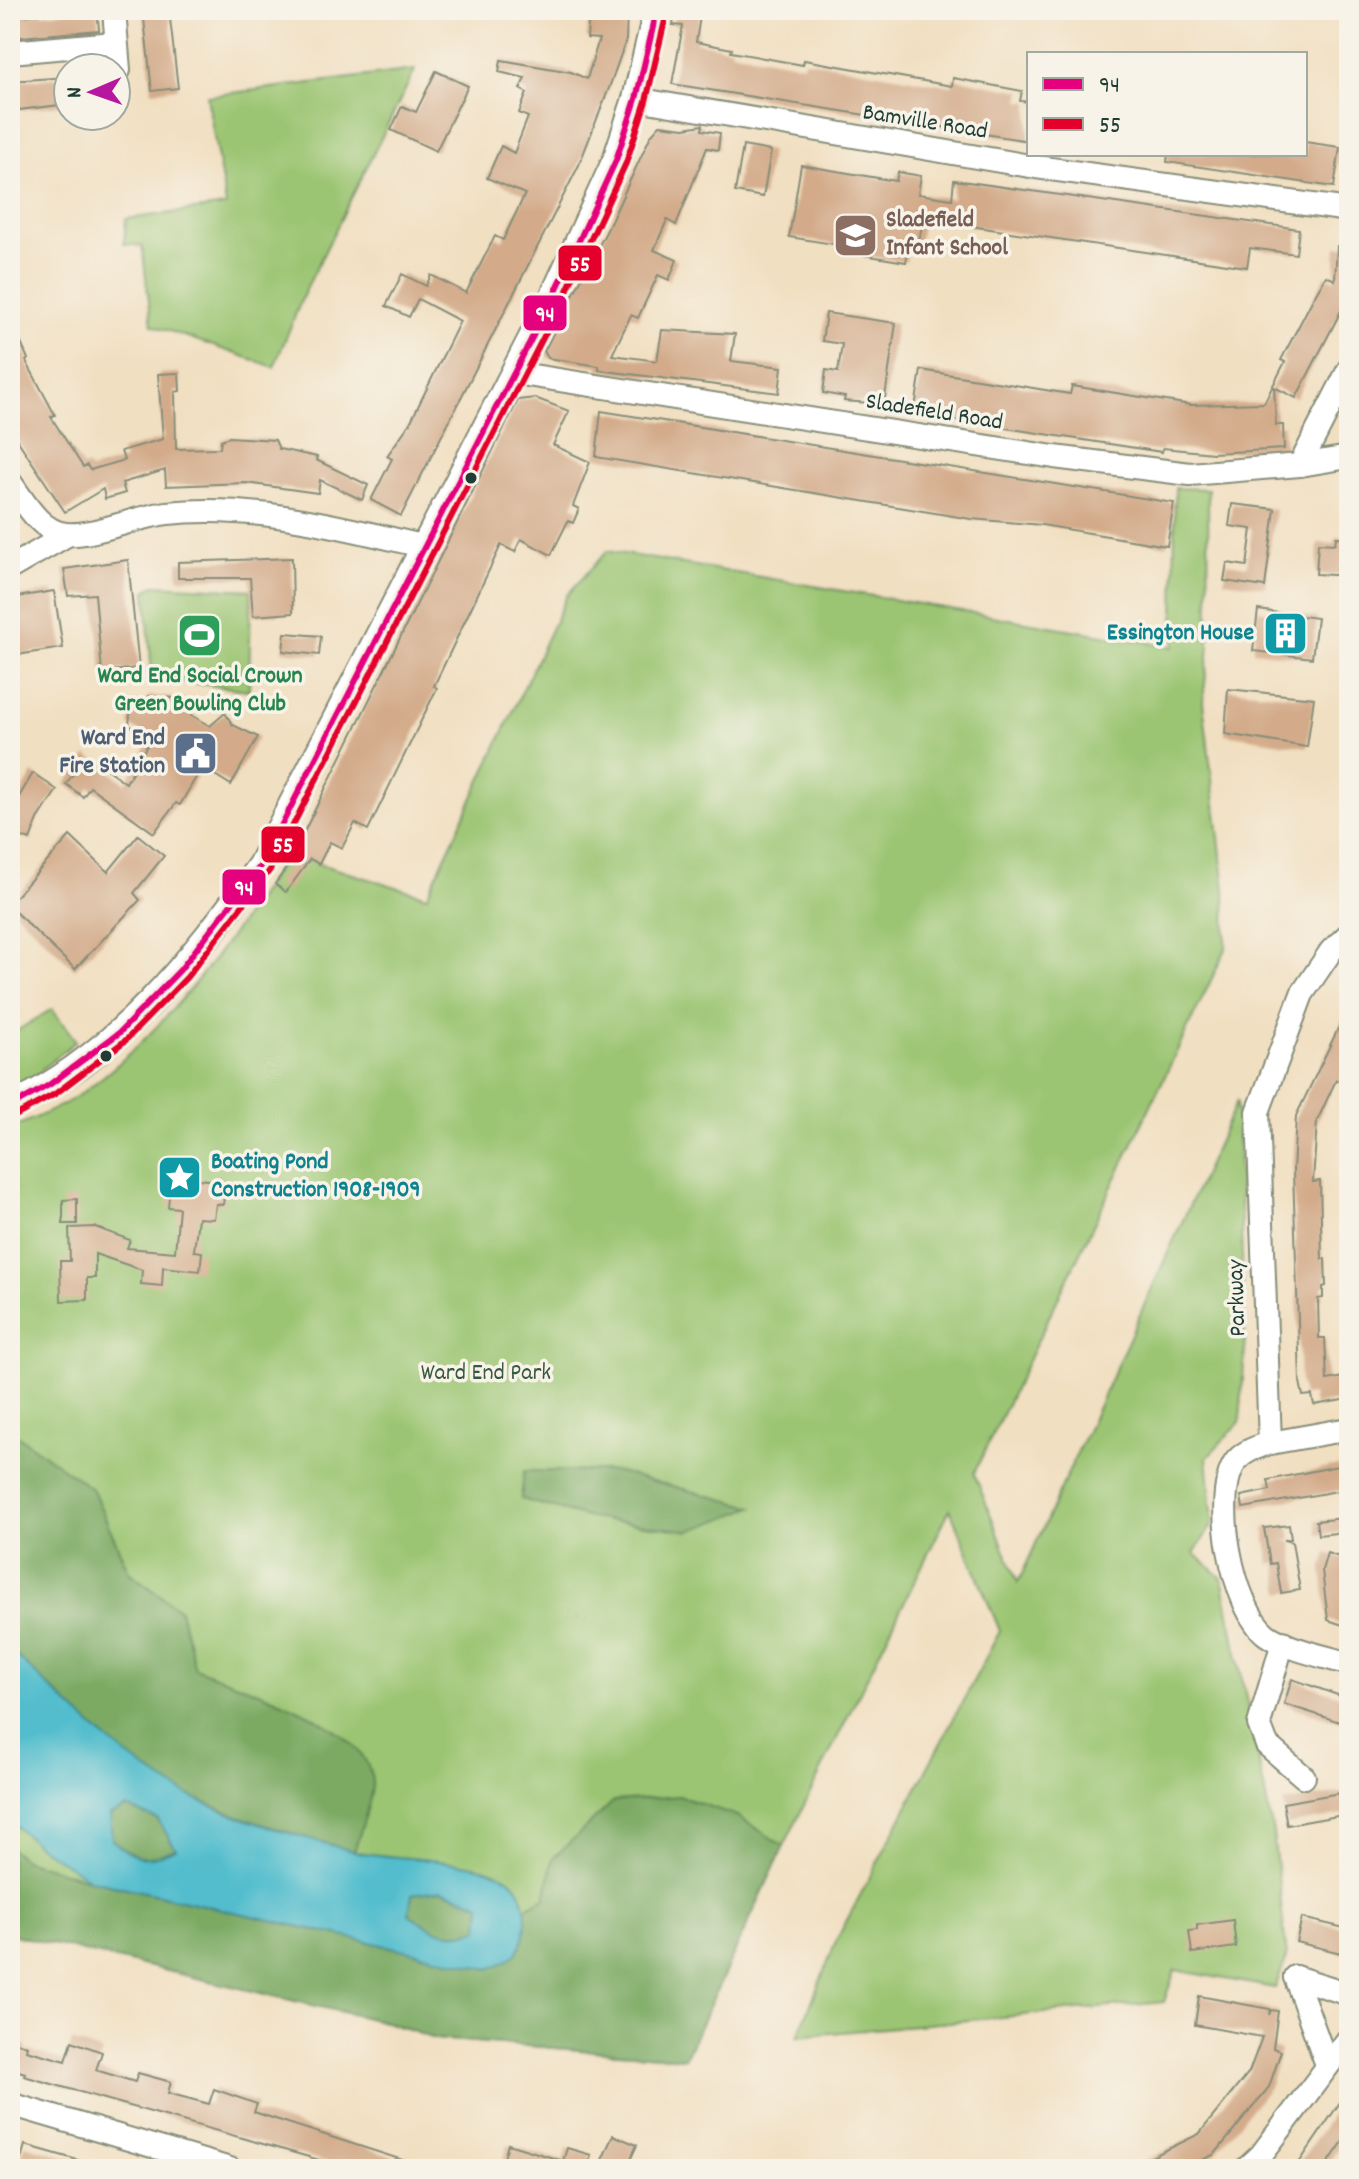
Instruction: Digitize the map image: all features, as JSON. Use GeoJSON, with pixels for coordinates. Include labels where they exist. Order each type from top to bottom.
{"type":"FeatureCollection","features":[{"type":"Feature","properties":{"kind":"main road"},"geometry":{"type":"LineString","coordinates":[[10,1107],[81,1066],[147,1009],[261,865],[418,545],[514,373],[616,160],[636,99],[657,10]]}},
{"type":"Feature","properties":{"kind":"street"},"geometry":{"type":"LineString","coordinates":[[114,10],[116,52]]}},
{"type":"Feature","properties":{"kind":"street"},"geometry":{"type":"LineString","coordinates":[[10,52],[114,43]]}},
{"type":"Feature","properties":{"kind":"street","name":"Bamville Road"},"geometry":{"type":"LineString","coordinates":[[636,99],[1036,167],[1349,210]]}},
{"type":"Feature","properties":{"kind":"street"},"geometry":{"type":"LineString","coordinates":[[1300,465],[1349,369]]}},
{"type":"Feature","properties":{"kind":"street","name":"Sladefield Road"},"geometry":{"type":"LineString","coordinates":[[514,373],[993,448],[1190,474],[1300,465],[1349,457]]}},
{"type":"Feature","properties":{"kind":"street"},"geometry":{"type":"LineString","coordinates":[[10,482],[46,528],[67,535]]}},
{"type":"Feature","properties":{"kind":"street"},"geometry":{"type":"LineString","coordinates":[[10,568],[67,535],[167,513],[242,513],[307,518],[418,545]]}},
{"type":"Feature","properties":{"kind":"street","name":"Parkway"},"geometry":{"type":"LineString","coordinates":[[1270,1443],[1258,1112],[1302,994],[1331,951],[1349,934]]}},
{"type":"Feature","properties":{"kind":"street"},"geometry":{"type":"LineString","coordinates":[[1349,1429],[1270,1443],[1247,1451],[1235,1462],[1228,1481],[1229,1546],[1237,1584],[1250,1614],[1266,1634],[1349,1664]]}},
{"type":"Feature","properties":{"kind":"street"},"geometry":{"type":"LineString","coordinates":[[1283,1642],[1259,1724],[1267,1745],[1304,1777]]}},
{"type":"Feature","properties":{"kind":"street"},"geometry":{"type":"LineString","coordinates":[[1327,2065],[1295,1977],[1349,1994]]}},
{"type":"Feature","properties":{"kind":"street"},"geometry":{"type":"LineString","coordinates":[[1246,2169],[1261,2155],[1349,2038]]}},
{"type":"Feature","properties":{"kind":"street"},"geometry":{"type":"LineString","coordinates":[[10,2104],[230,2169]]}},
{"type":"Feature","properties":{"kind":"green space"},"geometry":{"type":"Polygon","coordinates":[[[415,70],[305,291],[274,367],[152,325],[142,246],[124,244],[126,219],[226,206],[207,96],[415,70]]]}},
{"type":"Feature","properties":{"kind":"green space","name":"Ward End Park"},"geometry":{"type":"Polygon","coordinates":[[[1175,488],[1208,489],[1209,647],[1203,702],[1225,889],[1226,949],[974,1473],[1018,1583],[1237,1101],[1245,1350],[1240,1422],[1207,1457],[1213,1524],[1194,1553],[1222,1578],[1273,1833],[1287,1957],[1275,1988],[1175,1970],[1164,2002],[798,2036],[837,1939],[1000,1631],[950,1509],[784,1846],[685,2058],[435,2039],[389,2023],[10,1934],[10,1129],[76,1097],[109,1072],[168,1015],[220,951],[290,849],[319,864],[427,896],[567,595],[607,551],[1174,647],[1175,488]]]}},
{"type":"Feature","properties":{"kind":"green space","name":"Ward End Social Crown Green Bowling Club"},"geometry":{"type":"Polygon","coordinates":[[[154,585],[251,590],[249,690],[152,678],[146,591],[154,585]]]}},
{"type":"Feature","properties":{"kind":"green space"},"geometry":{"type":"Polygon","coordinates":[[[52,1009],[76,1041],[42,1069],[41,1081],[10,1096],[10,1035],[52,1009]]]}},
{"type":"Feature","properties":{"kind":"green space"},"geometry":{"type":"Polygon","coordinates":[[[10,1430],[93,1490],[129,1572],[180,1610],[195,1668],[302,1711],[352,1744],[367,1764],[372,1786],[354,1852],[243,1818],[201,1801],[156,1777],[112,1744],[10,1650],[10,1430]]]}},
{"type":"Feature","properties":{"kind":"green space"},"geometry":{"type":"Polygon","coordinates":[[[524,1471],[614,1471],[753,1507],[690,1531],[590,1518],[521,1499],[524,1471]]]}},
{"type":"Feature","properties":{"kind":"green space"},"geometry":{"type":"Polygon","coordinates":[[[679,1796],[737,1816],[784,1846],[685,2058],[435,2039],[389,2023],[10,1934],[10,1847],[24,1860],[91,1880],[489,1969],[524,1937],[525,1908],[545,1898],[553,1858],[614,1801],[679,1796]]]}},
{"type":"Feature","properties":{"kind":"green space"},"geometry":{"type":"Polygon","coordinates":[[[126,1807],[158,1820],[176,1849],[142,1857],[112,1840],[109,1815],[126,1807]]]}},
{"type":"Feature","properties":{"kind":"green space"},"geometry":{"type":"Polygon","coordinates":[[[441,1890],[481,1904],[480,1929],[443,1932],[409,1914],[412,1894],[441,1890]]]}},
{"type":"Feature","properties":{"kind":"water"},"geometry":{"type":"Polygon","coordinates":[[[10,1650],[111,1743],[156,1776],[198,1800],[281,1831],[345,1849],[462,1864],[503,1875],[521,1892],[526,1912],[525,1934],[522,1944],[509,1960],[490,1969],[91,1880],[38,1846],[10,1821],[10,1650]],[[126,1807],[110,1815],[112,1840],[135,1856],[142,1857],[176,1849],[158,1820],[126,1807]],[[441,1890],[412,1894],[409,1914],[442,1932],[460,1933],[479,1929],[481,1904],[441,1890]]]}},
{"type":"Feature","properties":{"kind":"building"},"geometry":{"type":"Polygon","coordinates":[[[97,10],[99,30],[10,38],[10,17],[97,10]]]}},
{"type":"Feature","properties":{"kind":"building"},"geometry":{"type":"Polygon","coordinates":[[[143,10],[169,10],[178,88],[152,91],[143,10]]]}},
{"type":"Feature","properties":{"kind":"building"},"geometry":{"type":"Polygon","coordinates":[[[589,10],[627,10],[626,40],[609,88],[579,165],[401,516],[371,500],[392,459],[387,456],[410,423],[460,321],[418,299],[409,317],[386,306],[402,274],[426,286],[431,275],[466,293],[495,236],[503,240],[525,194],[487,178],[501,146],[514,153],[528,117],[519,113],[527,93],[520,89],[525,78],[499,72],[501,60],[571,72],[587,79],[599,39],[587,38],[589,10]]]}},
{"type":"Feature","properties":{"kind":"building"},"geometry":{"type":"Polygon","coordinates":[[[675,10],[701,10],[696,42],[732,49],[731,52],[803,65],[804,60],[952,86],[953,78],[1022,91],[1020,101],[1027,102],[1027,141],[672,84],[683,26],[673,25],[675,10]]]}},
{"type":"Feature","properties":{"kind":"building"},"geometry":{"type":"Polygon","coordinates":[[[436,71],[468,86],[436,151],[391,130],[402,106],[416,112],[436,71]]]}},
{"type":"Feature","properties":{"kind":"building"},"geometry":{"type":"Polygon","coordinates":[[[52,78],[52,106],[10,111],[10,81],[52,78]]]}},
{"type":"Feature","properties":{"kind":"building"},"geometry":{"type":"Polygon","coordinates":[[[660,125],[684,128],[703,125],[702,130],[720,133],[718,150],[707,148],[676,225],[667,220],[654,250],[677,260],[669,280],[658,275],[638,318],[631,315],[612,355],[657,361],[662,330],[735,334],[731,361],[782,367],[779,393],[599,370],[599,366],[548,358],[544,351],[607,230],[651,135],[660,125]]]}},
{"type":"Feature","properties":{"kind":"building"},"geometry":{"type":"Polygon","coordinates":[[[1307,142],[1340,147],[1334,187],[1167,162],[1168,156],[1307,156],[1307,142]]]}},
{"type":"Feature","properties":{"kind":"building"},"geometry":{"type":"Polygon","coordinates":[[[743,146],[771,151],[763,197],[735,192],[743,146]]]}},
{"type":"Feature","properties":{"kind":"building"},"geometry":{"type":"Polygon","coordinates":[[[801,165],[896,181],[898,172],[921,176],[918,194],[952,199],[954,180],[1299,229],[1296,254],[1250,248],[1247,267],[923,219],[917,253],[908,252],[906,262],[845,252],[846,246],[789,237],[801,165]]]}},
{"type":"Feature","properties":{"kind":"building"},"geometry":{"type":"Polygon","coordinates":[[[1337,246],[1349,246],[1349,291],[1343,307],[1296,398],[1274,387],[1276,425],[1283,425],[1284,449],[1213,453],[1163,448],[1162,452],[914,414],[921,370],[1070,394],[1072,386],[1191,405],[1264,403],[1285,362],[1281,360],[1316,293],[1326,276],[1335,280],[1337,246]]]}},
{"type":"Feature","properties":{"kind":"building"},"geometry":{"type":"Polygon","coordinates":[[[826,313],[896,323],[884,404],[844,401],[845,397],[823,393],[826,370],[838,372],[842,344],[822,341],[826,313]]]}},
{"type":"Feature","properties":{"kind":"building"},"geometry":{"type":"Polygon","coordinates":[[[10,318],[28,359],[26,361],[55,415],[51,417],[83,467],[87,465],[90,470],[124,460],[121,451],[163,439],[158,374],[179,373],[180,391],[175,392],[176,449],[220,448],[221,440],[229,437],[275,440],[279,449],[317,457],[316,460],[368,485],[362,500],[320,480],[318,493],[246,483],[166,486],[165,470],[122,483],[125,493],[105,499],[103,489],[65,512],[10,429],[10,318]]]}},
{"type":"Feature","properties":{"kind":"building"},"geometry":{"type":"Polygon","coordinates":[[[535,398],[569,411],[553,445],[590,462],[573,506],[579,509],[573,523],[568,521],[551,555],[521,539],[515,552],[501,545],[434,686],[437,688],[368,830],[355,823],[342,848],[330,842],[319,864],[310,859],[286,892],[275,884],[297,853],[294,852],[518,400],[535,398]]]}},
{"type":"Feature","properties":{"kind":"building"},"geometry":{"type":"Polygon","coordinates":[[[601,411],[1174,503],[1167,546],[1042,525],[971,519],[596,457],[601,411]]]}},
{"type":"Feature","properties":{"kind":"building"},"geometry":{"type":"Polygon","coordinates":[[[1232,504],[1275,509],[1265,587],[1224,581],[1227,563],[1247,566],[1252,529],[1229,526],[1232,504]]]}},
{"type":"Feature","properties":{"kind":"building"},"geometry":{"type":"Polygon","coordinates":[[[1336,537],[1349,538],[1349,576],[1316,574],[1318,543],[1335,544],[1336,537]]]}},
{"type":"Feature","properties":{"kind":"building"},"geometry":{"type":"Polygon","coordinates":[[[292,558],[293,613],[253,616],[250,578],[178,578],[178,562],[292,558]]]}},
{"type":"Feature","properties":{"kind":"building"},"geometry":{"type":"Polygon","coordinates":[[[128,560],[139,668],[102,672],[95,594],[68,596],[64,569],[128,560]]]}},
{"type":"Feature","properties":{"kind":"building"},"geometry":{"type":"Polygon","coordinates":[[[54,591],[63,648],[10,656],[10,598],[54,591]]]}},
{"type":"Feature","properties":{"kind":"building","name":"Essington House"},"geometry":{"type":"Polygon","coordinates":[[[1258,610],[1317,618],[1312,658],[1253,651],[1258,610]]]}},
{"type":"Feature","properties":{"kind":"building"},"geometry":{"type":"Polygon","coordinates":[[[285,633],[321,636],[319,655],[283,651],[285,633]]]}},
{"type":"Feature","properties":{"kind":"building"},"geometry":{"type":"Polygon","coordinates":[[[1228,689],[1314,698],[1307,747],[1225,734],[1228,689]]]}},
{"type":"Feature","properties":{"kind":"building","name":"Ward End Fire Station"},"geometry":{"type":"Polygon","coordinates":[[[149,696],[185,699],[183,710],[210,726],[225,713],[233,725],[258,737],[231,785],[202,767],[180,805],[176,803],[154,833],[90,787],[83,797],[66,784],[87,755],[126,783],[151,738],[129,725],[131,705],[143,707],[149,696]]]}},
{"type":"Feature","properties":{"kind":"building"},"geometry":{"type":"Polygon","coordinates":[[[33,773],[57,790],[38,819],[30,840],[10,832],[10,806],[13,807],[33,773]]]}},
{"type":"Feature","properties":{"kind":"building"},"geometry":{"type":"Polygon","coordinates":[[[138,835],[164,856],[134,893],[140,900],[75,969],[10,907],[10,903],[70,836],[108,872],[138,835]]]}},
{"type":"Feature","properties":{"kind":"building"},"geometry":{"type":"Polygon","coordinates":[[[1349,1006],[1349,1064],[1340,1082],[1336,1080],[1317,1121],[1313,1182],[1320,1181],[1322,1259],[1325,1259],[1326,1286],[1323,1287],[1323,1298],[1318,1299],[1319,1338],[1325,1338],[1327,1380],[1349,1376],[1349,1399],[1314,1405],[1312,1395],[1303,1396],[1300,1382],[1293,1171],[1296,1116],[1349,1006]]]}},
{"type":"Feature","properties":{"kind":"building"},"geometry":{"type":"Polygon","coordinates":[[[171,1176],[226,1182],[223,1205],[216,1204],[214,1219],[198,1218],[194,1251],[202,1252],[200,1271],[163,1267],[162,1286],[141,1284],[142,1270],[95,1254],[95,1278],[87,1278],[87,1300],[61,1301],[60,1261],[70,1261],[69,1228],[95,1227],[130,1240],[127,1248],[175,1252],[179,1208],[168,1207],[171,1176]]]}},
{"type":"Feature","properties":{"kind":"building"},"geometry":{"type":"Polygon","coordinates":[[[77,1199],[77,1224],[63,1224],[63,1200],[77,1199]]]}},
{"type":"Feature","properties":{"kind":"building"},"geometry":{"type":"Polygon","coordinates":[[[1338,1466],[1343,1490],[1243,1508],[1241,1496],[1270,1490],[1268,1480],[1338,1466]]]}},
{"type":"Feature","properties":{"kind":"building"},"geometry":{"type":"Polygon","coordinates":[[[1344,1518],[1346,1532],[1318,1535],[1316,1521],[1344,1518]]]}},
{"type":"Feature","properties":{"kind":"building"},"geometry":{"type":"Polygon","coordinates":[[[1289,1525],[1291,1539],[1284,1540],[1292,1542],[1300,1590],[1281,1593],[1276,1563],[1270,1564],[1264,1528],[1289,1525]]]}},
{"type":"Feature","properties":{"kind":"building"},"geometry":{"type":"Polygon","coordinates":[[[1327,1553],[1349,1560],[1349,1627],[1328,1620],[1322,1570],[1327,1553]]]}},
{"type":"Feature","properties":{"kind":"building"},"geometry":{"type":"Polygon","coordinates":[[[1292,1679],[1349,1699],[1349,1725],[1284,1704],[1292,1679]]]}},
{"type":"Feature","properties":{"kind":"building"},"geometry":{"type":"Polygon","coordinates":[[[1349,1793],[1349,1814],[1287,1825],[1283,1803],[1349,1793]]]}},
{"type":"Feature","properties":{"kind":"building"},"geometry":{"type":"Polygon","coordinates":[[[1302,1918],[1349,1929],[1349,1955],[1296,1942],[1302,1918]]]}},
{"type":"Feature","properties":{"kind":"building"},"geometry":{"type":"Polygon","coordinates":[[[1233,1920],[1236,1947],[1192,1953],[1189,1931],[1197,1930],[1197,1925],[1233,1920]]]}},
{"type":"Feature","properties":{"kind":"building"},"geometry":{"type":"Polygon","coordinates":[[[1199,1996],[1270,2009],[1269,2015],[1271,2010],[1278,2011],[1273,2048],[1281,2051],[1269,2087],[1215,2154],[1184,2169],[1127,2169],[1199,2134],[1249,2072],[1262,2037],[1195,2025],[1199,1996]]]}},
{"type":"Feature","properties":{"kind":"building"},"geometry":{"type":"Polygon","coordinates":[[[10,2040],[27,2046],[26,2050],[66,2061],[72,2041],[102,2052],[96,2070],[135,2082],[138,2073],[171,2082],[168,2093],[209,2104],[214,2089],[257,2104],[254,2112],[418,2165],[418,2169],[351,2169],[24,2076],[25,2073],[10,2068],[10,2040]]]}},
{"type":"Feature","properties":{"kind":"building"},"geometry":{"type":"Polygon","coordinates":[[[1349,2089],[1349,2133],[1324,2169],[1295,2169],[1349,2089]]]}},
{"type":"Feature","properties":{"kind":"building"},"geometry":{"type":"Polygon","coordinates":[[[613,2135],[637,2145],[626,2169],[598,2169],[613,2135]]]}},
{"type":"Feature","properties":{"kind":"building"},"geometry":{"type":"Polygon","coordinates":[[[508,2144],[563,2161],[567,2148],[591,2155],[587,2169],[501,2169],[508,2144]]]}},
{"type":"Feature","properties":{"kind":"building"},"geometry":{"type":"Polygon","coordinates":[[[25,2145],[95,2165],[94,2169],[18,2169],[25,2145]]]}},
{"type":"Feature","properties":{"kind":"transit line","name":"94"},"geometry":{"type":"LineString","coordinates":[[10,1107],[49,1085],[119,1033],[180,970],[261,865],[555,293],[616,160],[636,99],[657,10]]}},
{"type":"Feature","properties":{"kind":"transit line","name":"55"},"geometry":{"type":"LineString","coordinates":[[15,1116],[55,1094],[126,1040],[187,977],[270,870],[564,297],[626,163],[646,101],[667,12]]}},
{"type":"Feature","properties":{"kind":"place","name":"Sladefield Infant School"},"geometry":{"type":"Point","coordinates":[855,235]}},
{"type":"Feature","properties":{"kind":"place","name":"Essington House"},"geometry":{"type":"Point","coordinates":[1285,634]}},
{"type":"Feature","properties":{"kind":"place","name":"Ward End Social Crown Green Bowling Club"},"geometry":{"type":"Point","coordinates":[200,635]}},
{"type":"Feature","properties":{"kind":"place","name":"Ward End Fire Station"},"geometry":{"type":"Point","coordinates":[196,753]}},
{"type":"Feature","properties":{"kind":"place","name":"Boating Pond Construction 1908-1909"},"geometry":{"type":"Point","coordinates":[180,1177]}}]}
